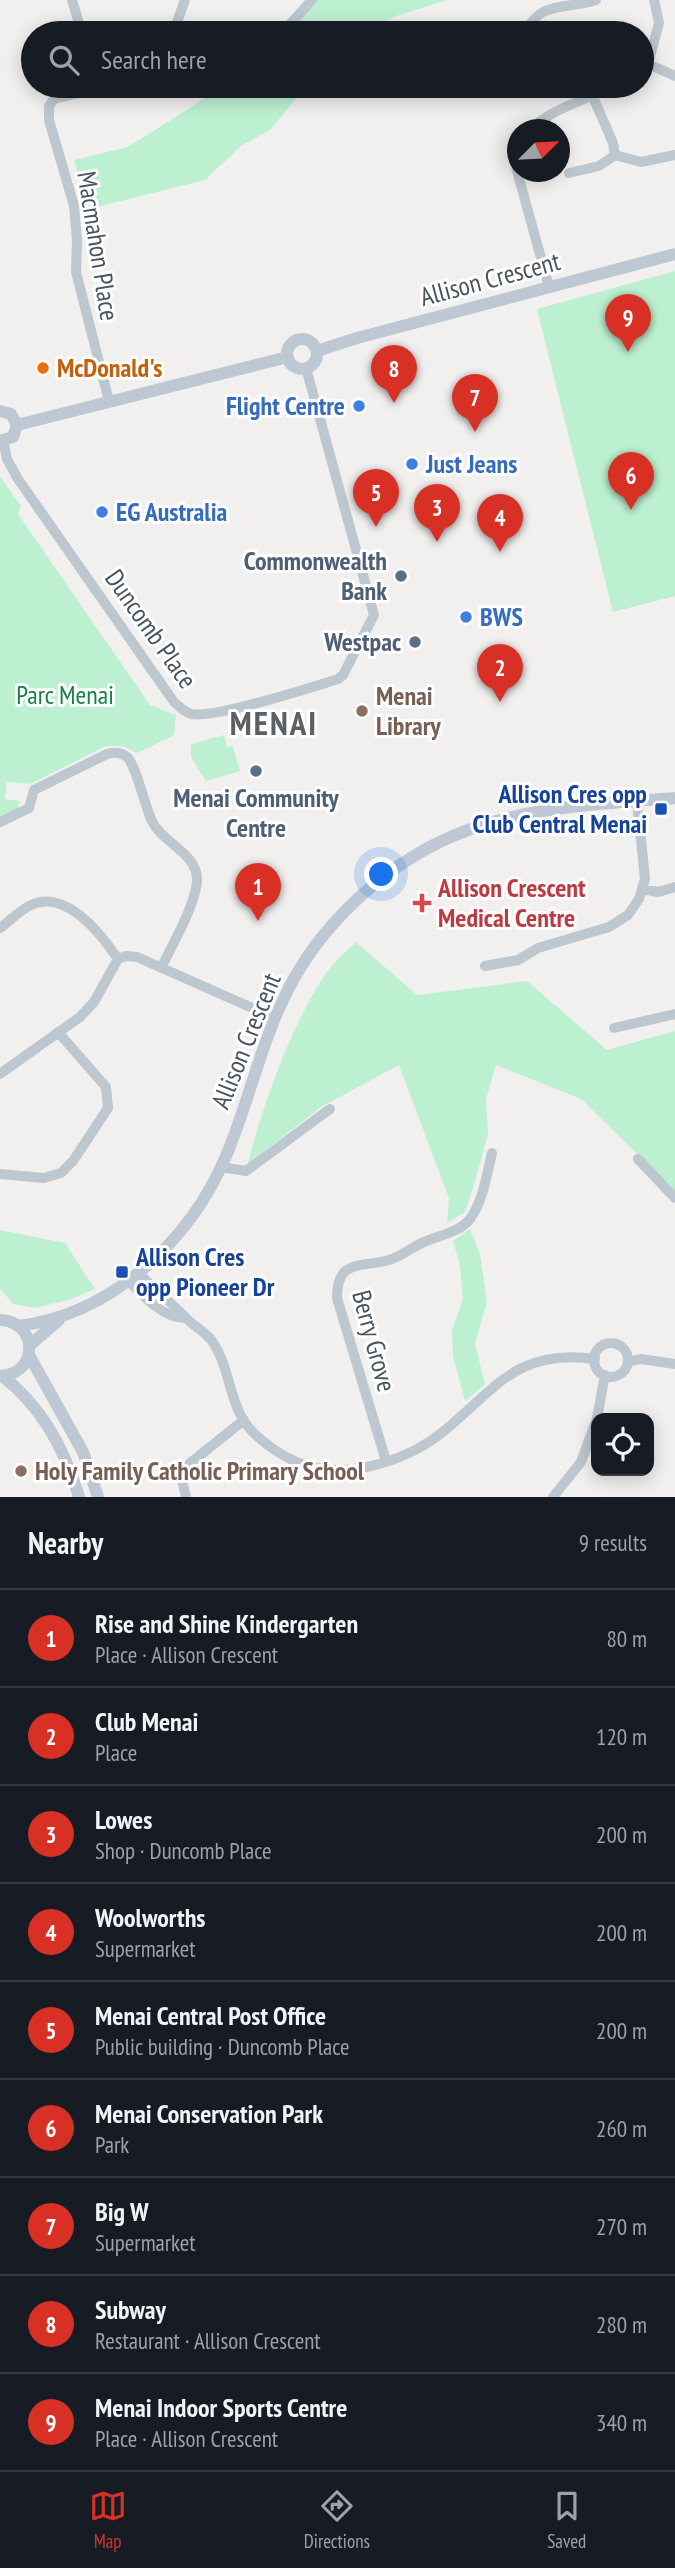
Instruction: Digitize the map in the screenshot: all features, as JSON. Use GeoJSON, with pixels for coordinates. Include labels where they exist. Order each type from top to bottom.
{"type":"FeatureCollection","features":[{"type":"Feature","properties":{"kind":"street"},"geometry":{"type":"LineString","coordinates":[[72,0],[78,21]]}},
{"type":"Feature","properties":{"kind":"street"},"geometry":{"type":"LineString","coordinates":[[177,21],[185,0]]}},
{"type":"Feature","properties":{"kind":"street"},"geometry":{"type":"LineString","coordinates":[[293,21],[312,0]]}},
{"type":"Feature","properties":{"kind":"street"},"geometry":{"type":"LineString","coordinates":[[533,21],[544,12],[596,0]]}},
{"type":"Feature","properties":{"kind":"street"},"geometry":{"type":"LineString","coordinates":[[654,0],[659,23],[654,38]]}},
{"type":"Feature","properties":{"kind":"street"},"geometry":{"type":"LineString","coordinates":[[654,69],[675,76]]}},
{"type":"Feature","properties":{"kind":"street","name":"Macmahon Place"},"geometry":{"type":"LineString","coordinates":[[58,98],[49,106],[50,120],[74,206],[76,272],[109,401]]}},
{"type":"Feature","properties":{"kind":"street"},"geometry":{"type":"LineString","coordinates":[[543,119],[590,98]]}},
{"type":"Feature","properties":{"kind":"street"},"geometry":{"type":"LineString","coordinates":[[593,98],[613,143],[615,155]]}},
{"type":"Feature","properties":{"kind":"street"},"geometry":{"type":"LineString","coordinates":[[570,173],[599,166],[615,155],[641,162],[675,155]]}},
{"type":"Feature","properties":{"kind":"street"},"geometry":{"type":"LineString","coordinates":[[523,182],[549,287]]}},
{"type":"Feature","properties":{"kind":"street","name":"Allison Crescent"},"geometry":{"type":"LineString","coordinates":[[317,351],[675,254]]}},
{"type":"Feature","properties":{"kind":"street"},"geometry":{"type":"LineString","coordinates":[[299,340],[312,343],[317,351],[316,360],[306,368],[295,367],[288,357],[291,345],[299,340]]}},
{"type":"Feature","properties":{"kind":"street"},"geometry":{"type":"LineString","coordinates":[[17,425],[288,357]]}},
{"type":"Feature","properties":{"kind":"street","name":"Duncomb Place"},"geometry":{"type":"LineString","coordinates":[[2,441],[7,459],[18,480],[174,702],[183,711],[192,714],[226,710],[338,679],[343,675],[374,615],[306,368]]}},
{"type":"Feature","properties":{"kind":"street"},"geometry":{"type":"LineString","coordinates":[[0,411],[11,414],[17,425],[14,435],[2,441]]}},
{"type":"Feature","properties":{"kind":"street"},"geometry":{"type":"LineString","coordinates":[[0,822],[29,808],[34,790],[107,754],[116,752],[125,755],[131,762],[154,826],[189,859],[197,877],[196,890],[162,968]]}},
{"type":"Feature","properties":{"kind":"street","name":"Allison Crescent"},"geometry":{"type":"LineString","coordinates":[[62,1318],[102,1298],[134,1277],[160,1253],[189,1218],[221,1167],[275,1018],[293,980],[324,935],[369,890],[417,854],[466,830],[504,818],[548,809],[675,798]]}},
{"type":"Feature","properties":{"kind":"street"},"geometry":{"type":"LineString","coordinates":[[485,966],[510,963],[538,948],[609,927],[628,915],[639,899],[644,869],[637,801]]}},
{"type":"Feature","properties":{"kind":"street"},"geometry":{"type":"LineString","coordinates":[[642,889],[658,892],[675,887]]}},
{"type":"Feature","properties":{"kind":"street"},"geometry":{"type":"LineString","coordinates":[[0,928],[31,906],[52,902],[67,907],[94,929],[118,959]]}},
{"type":"Feature","properties":{"kind":"street"},"geometry":{"type":"LineString","coordinates":[[0,1074],[79,1017],[94,1002],[118,959],[126,956],[137,957],[275,1018]]}},
{"type":"Feature","properties":{"kind":"street"},"geometry":{"type":"LineString","coordinates":[[614,1028],[675,1014]]}},
{"type":"Feature","properties":{"kind":"street"},"geometry":{"type":"LineString","coordinates":[[0,1174],[44,1178],[61,1173],[73,1161],[108,1108],[106,1087],[58,1032]]}},
{"type":"Feature","properties":{"kind":"street"},"geometry":{"type":"LineString","coordinates":[[221,1167],[246,1171],[330,1109]]}},
{"type":"Feature","properties":{"kind":"street","name":"Berry Grove"},"geometry":{"type":"LineString","coordinates":[[386,1461],[337,1298],[337,1282],[346,1270],[360,1264],[389,1260],[419,1244],[457,1230],[471,1218],[484,1187],[492,1153]]}},
{"type":"Feature","properties":{"kind":"street"},"geometry":{"type":"LineString","coordinates":[[638,1159],[675,1198]]}},
{"type":"Feature","properties":{"kind":"street"},"geometry":{"type":"LineString","coordinates":[[134,1277],[180,1310],[185,1318],[206,1333],[214,1343],[234,1401],[255,1435],[277,1452],[314,1467],[345,1469],[368,1467],[386,1461],[426,1444],[501,1379],[525,1366],[560,1356],[594,1359]]}},
{"type":"Feature","properties":{"kind":"street"},"geometry":{"type":"LineString","coordinates":[[18,1326],[62,1318]]}},
{"type":"Feature","properties":{"kind":"street"},"geometry":{"type":"LineString","coordinates":[[1,1376],[20,1370],[29,1350],[62,1318]]}},
{"type":"Feature","properties":{"kind":"street"},"geometry":{"type":"LineString","coordinates":[[1,1320],[18,1326],[27,1336],[29,1350],[83,1452],[98,1497]]}},
{"type":"Feature","properties":{"kind":"street"},"geometry":{"type":"LineString","coordinates":[[628,1362],[622,1347],[612,1343],[598,1349],[594,1359],[597,1369],[606,1376],[620,1374],[628,1362],[641,1360],[675,1364]]}},
{"type":"Feature","properties":{"kind":"street"},"geometry":{"type":"LineString","coordinates":[[1,1376],[29,1399],[43,1417],[60,1447],[79,1497]]}},
{"type":"Feature","properties":{"kind":"street"},"geometry":{"type":"LineString","coordinates":[[598,1413],[606,1376]]}},
{"type":"Feature","properties":{"kind":"street"},"geometry":{"type":"LineString","coordinates":[[186,1497],[183,1480],[189,1464],[244,1420]]}},
{"type":"Feature","properties":{"kind":"street"},"geometry":{"type":"LineString","coordinates":[[553,1497],[581,1462],[591,1436]]}},
{"type":"Feature","properties":{"kind":"green space"},"geometry":{"type":"Polygon","coordinates":[[[317,0],[447,0],[387,21],[295,21],[317,0]]]}},
{"type":"Feature","properties":{"kind":"green space"},"geometry":{"type":"Polygon","coordinates":[[[204,98],[296,98],[271,129],[241,146],[205,180],[89,209],[74,160],[128,147],[204,98]]]}},
{"type":"Feature","properties":{"kind":"green space"},"geometry":{"type":"Polygon","coordinates":[[[675,271],[675,596],[613,612],[537,309],[675,271]]]}},
{"type":"Feature","properties":{"kind":"green space","name":"Parc Menai"},"geometry":{"type":"Polygon","coordinates":[[[0,476],[21,506],[18,514],[150,705],[176,715],[174,735],[137,753],[121,746],[104,747],[30,784],[7,782],[5,799],[20,801],[18,808],[0,817],[0,476]]]}},
{"type":"Feature","properties":{"kind":"green space"},"geometry":{"type":"Polygon","coordinates":[[[224,735],[227,747],[233,746],[240,771],[206,781],[191,757],[191,744],[224,735]]]}},
{"type":"Feature","properties":{"kind":"green space"},"geometry":{"type":"Polygon","coordinates":[[[356,942],[417,995],[527,981],[607,1050],[675,1031],[675,1191],[581,1099],[496,1065],[486,1099],[488,1135],[473,1188],[465,1212],[447,1223],[449,1198],[399,1065],[321,1107],[248,1164],[270,1091],[301,1016],[326,973],[356,942]]]}},
{"type":"Feature","properties":{"kind":"green space"},"geometry":{"type":"Polygon","coordinates":[[[470,1229],[480,1254],[487,1301],[475,1344],[485,1384],[465,1401],[453,1356],[452,1331],[463,1299],[460,1266],[453,1241],[470,1229]]]}},
{"type":"Feature","properties":{"kind":"green space"},"geometry":{"type":"Polygon","coordinates":[[[0,1230],[65,1243],[95,1289],[68,1300],[35,1308],[13,1304],[0,1288],[0,1230]]]}},
{"type":"Feature","properties":{"kind":"place","name":"Menai Indoor Sports Centre"},"geometry":{"type":"Point","coordinates":[628,352]}},
{"type":"Feature","properties":{"kind":"place","name":"McDonald's"},"geometry":{"type":"Point","coordinates":[43,368]}},
{"type":"Feature","properties":{"kind":"place","name":"Subway"},"geometry":{"type":"Point","coordinates":[394,403]}},
{"type":"Feature","properties":{"kind":"place","name":"Flight Centre"},"geometry":{"type":"Point","coordinates":[359,406]}},
{"type":"Feature","properties":{"kind":"place","name":"Big W"},"geometry":{"type":"Point","coordinates":[475,432]}},
{"type":"Feature","properties":{"kind":"place","name":"Just Jeans"},"geometry":{"type":"Point","coordinates":[412,464]}},
{"type":"Feature","properties":{"kind":"place","name":"Menai Conservation Park"},"geometry":{"type":"Point","coordinates":[631,510]}},
{"type":"Feature","properties":{"kind":"place","name":"EG Australia"},"geometry":{"type":"Point","coordinates":[102,512]}},
{"type":"Feature","properties":{"kind":"place","name":"Menai Central Post Office"},"geometry":{"type":"Point","coordinates":[376,527]}},
{"type":"Feature","properties":{"kind":"place","name":"Lowes"},"geometry":{"type":"Point","coordinates":[437,542]}},
{"type":"Feature","properties":{"kind":"place","name":"Woolworths"},"geometry":{"type":"Point","coordinates":[500,552]}},
{"type":"Feature","properties":{"kind":"place","name":"Commonwealth Bank"},"geometry":{"type":"Point","coordinates":[401,576]}},
{"type":"Feature","properties":{"kind":"place","name":"BWS"},"geometry":{"type":"Point","coordinates":[466,617]}},
{"type":"Feature","properties":{"kind":"place","name":"Westpac"},"geometry":{"type":"Point","coordinates":[415,642]}},
{"type":"Feature","properties":{"kind":"place","name":"Club Menai"},"geometry":{"type":"Point","coordinates":[500,702]}},
{"type":"Feature","properties":{"kind":"place","name":"Menai Library"},"geometry":{"type":"Point","coordinates":[362,711]}},
{"type":"Feature","properties":{"kind":"place","name":"Menai Community Centre"},"geometry":{"type":"Point","coordinates":[256,771]}},
{"type":"Feature","properties":{"kind":"place","name":"Allison Cres opp Club Central Menai"},"geometry":{"type":"Point","coordinates":[661,809]}},
{"type":"Feature","properties":{"kind":"place","name":"Allison Crescent Medical Centre"},"geometry":{"type":"Point","coordinates":[422,903]}},
{"type":"Feature","properties":{"kind":"place","name":"Rise and Shine Kindergarten"},"geometry":{"type":"Point","coordinates":[258,921]}},
{"type":"Feature","properties":{"kind":"place","name":"Allison Cres opp Pioneer Dr"},"geometry":{"type":"Point","coordinates":[122,1272]}},
{"type":"Feature","properties":{"kind":"place","name":"Holy Family Catholic Primary School"},"geometry":{"type":"Point","coordinates":[21,1471]}},
{"type":"Feature","properties":{"kind":"district","name":"MENAI"},"geometry":{"type":"Point","coordinates":[274,723]}}]}
